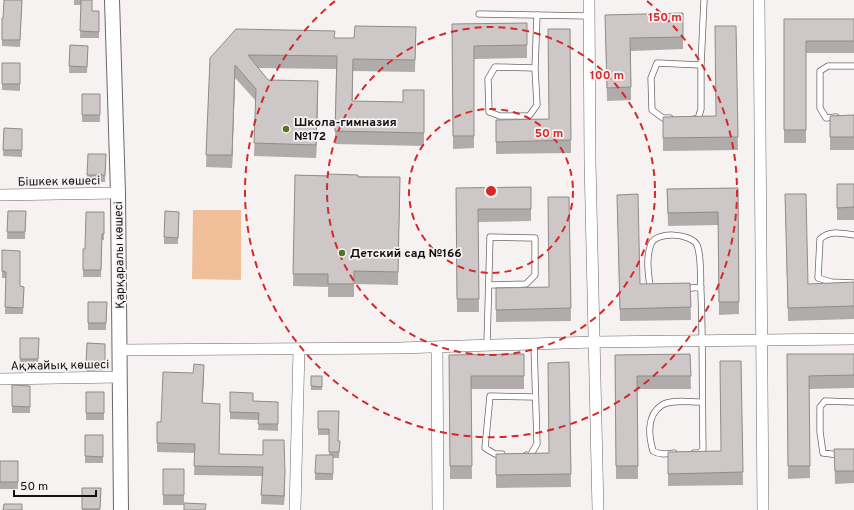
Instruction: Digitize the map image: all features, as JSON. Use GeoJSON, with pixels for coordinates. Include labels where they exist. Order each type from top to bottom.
{"type":"FeatureCollection","features":[{"type":"Feature","properties":{"kind":"street","name":"Қарқаралы көшесі"},"geometry":{"type":"LineString","coordinates":[[112,0],[118,193],[121,510]]}},
{"type":"Feature","properties":{"kind":"street"},"geometry":{"type":"LineString","coordinates":[[589,0],[590,162],[598,510]]}},
{"type":"Feature","properties":{"kind":"street"},"geometry":{"type":"LineString","coordinates":[[760,0],[763,510]]}},
{"type":"Feature","properties":{"kind":"street","name":"Бішкек көшесі"},"geometry":{"type":"LineString","coordinates":[[0,195],[118,193]]}},
{"type":"Feature","properties":{"kind":"street"},"geometry":{"type":"LineString","coordinates":[[120,350],[436,347],[594,342],[854,339]]}},
{"type":"Feature","properties":{"kind":"street"},"geometry":{"type":"LineString","coordinates":[[436,347],[438,510]]}},
{"type":"Feature","properties":{"kind":"street"},"geometry":{"type":"LineString","coordinates":[[295,510],[299,349]]}},
{"type":"Feature","properties":{"kind":"street","name":"Ақжайық көшесі"},"geometry":{"type":"LineString","coordinates":[[0,379],[120,377]]}},
{"type":"Feature","properties":{"kind":"lane"},"geometry":{"type":"LineString","coordinates":[[684,119],[698,119],[701,109],[701,65],[704,0]]}},
{"type":"Feature","properties":{"kind":"lane"},"geometry":{"type":"LineString","coordinates":[[479,14],[589,16]]}},
{"type":"Feature","properties":{"kind":"lane"},"geometry":{"type":"LineString","coordinates":[[535,68],[495,67],[488,79],[489,112],[500,116],[530,116],[536,105],[535,68],[537,15]]}},
{"type":"Feature","properties":{"kind":"lane"},"geometry":{"type":"LineString","coordinates":[[677,119],[663,118],[652,110],[651,78],[657,63],[701,65]]}},
{"type":"Feature","properties":{"kind":"lane"},"geometry":{"type":"LineString","coordinates":[[840,117],[826,118],[820,108],[820,71],[828,66],[854,66]]}},
{"type":"Feature","properties":{"kind":"lane"},"geometry":{"type":"LineString","coordinates":[[854,235],[831,233],[824,235],[820,239],[818,278],[831,282],[854,283]]}},
{"type":"Feature","properties":{"kind":"lane"},"geometry":{"type":"LineString","coordinates":[[657,288],[651,288],[650,286],[647,262],[651,243],[655,238],[663,235],[678,235],[691,239],[696,244],[700,266],[703,340],[703,449],[700,453],[682,454],[658,454],[653,451],[649,437],[652,417],[662,405],[678,401],[702,402]]}},
{"type":"Feature","properties":{"kind":"lane"},"geometry":{"type":"LineString","coordinates":[[487,345],[490,237],[535,238],[535,275],[526,284],[489,285]]}},
{"type":"Feature","properties":{"kind":"lane"},"geometry":{"type":"LineString","coordinates":[[677,289],[701,288]]}},
{"type":"Feature","properties":{"kind":"lane"},"geometry":{"type":"LineString","coordinates":[[523,455],[530,456],[537,444],[534,344]]}},
{"type":"Feature","properties":{"kind":"lane"},"geometry":{"type":"LineString","coordinates":[[509,455],[495,454],[485,448],[490,396],[535,398]]}},
{"type":"Feature","properties":{"kind":"lane"},"geometry":{"type":"LineString","coordinates":[[854,402],[825,401],[820,407],[820,432],[823,453],[847,456],[854,454]]}},
{"type":"Feature","properties":{"kind":"shaded area"},"geometry":{"type":"Polygon","coordinates":[[[193,210],[241,210],[241,280],[192,279],[193,210]]]}},
{"type":"Feature","properties":{"kind":"building"},"geometry":{"type":"Polygon","coordinates":[[[4,0],[22,0],[20,40],[2,40],[4,0]]]}},
{"type":"Feature","properties":{"kind":"building"},"geometry":{"type":"Polygon","coordinates":[[[81,0],[92,0],[92,11],[99,11],[99,32],[80,31],[81,0]]]}},
{"type":"Feature","properties":{"kind":"building"},"geometry":{"type":"Polygon","coordinates":[[[683,13],[683,37],[630,38],[631,87],[607,88],[605,15],[683,13]]]}},
{"type":"Feature","properties":{"kind":"building"},"geometry":{"type":"Polygon","coordinates":[[[784,19],[854,19],[854,41],[806,41],[806,130],[784,130],[784,19]]]}},
{"type":"Feature","properties":{"kind":"building"},"geometry":{"type":"Polygon","coordinates":[[[527,23],[527,45],[474,46],[474,136],[453,136],[452,24],[527,23]]]}},
{"type":"Feature","properties":{"kind":"building"},"geometry":{"type":"Polygon","coordinates":[[[355,26],[416,27],[415,60],[353,59],[352,101],[403,102],[403,90],[424,90],[424,133],[335,131],[337,56],[248,55],[268,80],[318,81],[316,145],[254,143],[256,89],[235,65],[232,155],[206,155],[210,58],[236,29],[335,31],[334,38],[354,38],[355,26]]]}},
{"type":"Feature","properties":{"kind":"building"},"geometry":{"type":"Polygon","coordinates":[[[715,26],[736,26],[738,137],[663,138],[663,117],[716,116],[715,26]]]}},
{"type":"Feature","properties":{"kind":"building"},"geometry":{"type":"Polygon","coordinates":[[[548,29],[570,29],[571,140],[496,142],[496,120],[549,119],[548,29]]]}},
{"type":"Feature","properties":{"kind":"building"},"geometry":{"type":"Polygon","coordinates":[[[70,45],[88,46],[87,67],[69,66],[70,45]]]}},
{"type":"Feature","properties":{"kind":"building"},"geometry":{"type":"Polygon","coordinates":[[[2,63],[20,63],[20,84],[2,84],[2,63]]]}},
{"type":"Feature","properties":{"kind":"building"},"geometry":{"type":"Polygon","coordinates":[[[82,94],[100,94],[100,115],[82,115],[82,94]]]}},
{"type":"Feature","properties":{"kind":"building"},"geometry":{"type":"Polygon","coordinates":[[[854,115],[854,137],[830,137],[830,116],[854,115]]]}},
{"type":"Feature","properties":{"kind":"building"},"geometry":{"type":"Polygon","coordinates":[[[4,128],[22,129],[22,150],[3,150],[4,128]]]}},
{"type":"Feature","properties":{"kind":"building"},"geometry":{"type":"Polygon","coordinates":[[[88,154],[106,154],[105,175],[87,175],[88,154]]]}},
{"type":"Feature","properties":{"kind":"building"},"geometry":{"type":"Polygon","coordinates":[[[328,174],[358,175],[358,177],[400,177],[398,272],[354,271],[354,284],[328,284],[328,274],[293,274],[295,175],[328,176],[328,174]]]}},
{"type":"Feature","properties":{"kind":"building"},"geometry":{"type":"Polygon","coordinates":[[[837,184],[854,184],[854,207],[837,208],[837,184]]]}},
{"type":"Feature","properties":{"kind":"building"},"geometry":{"type":"Polygon","coordinates":[[[531,187],[531,209],[478,209],[479,299],[457,299],[456,188],[531,187]]]}},
{"type":"Feature","properties":{"kind":"building"},"geometry":{"type":"Polygon","coordinates":[[[738,188],[739,302],[719,302],[718,212],[668,213],[667,189],[738,188]]]}},
{"type":"Feature","properties":{"kind":"building"},"geometry":{"type":"Polygon","coordinates":[[[638,194],[640,284],[690,283],[691,307],[620,309],[617,195],[638,194]]]}},
{"type":"Feature","properties":{"kind":"building"},"geometry":{"type":"Polygon","coordinates":[[[785,194],[806,194],[808,284],[854,282],[854,306],[788,308],[785,194]]]}},
{"type":"Feature","properties":{"kind":"building"},"geometry":{"type":"Polygon","coordinates":[[[548,197],[569,197],[571,308],[496,310],[496,288],[549,287],[548,197]]]}},
{"type":"Feature","properties":{"kind":"building"},"geometry":{"type":"Polygon","coordinates":[[[8,211],[26,211],[25,232],[7,232],[8,211]]]}},
{"type":"Feature","properties":{"kind":"building"},"geometry":{"type":"Polygon","coordinates":[[[165,211],[179,212],[178,238],[164,237],[165,211]]]}},
{"type":"Feature","properties":{"kind":"building"},"geometry":{"type":"Polygon","coordinates":[[[86,212],[104,212],[101,270],[83,270],[86,212]]]}},
{"type":"Feature","properties":{"kind":"building"},"geometry":{"type":"Polygon","coordinates":[[[2,250],[20,251],[20,286],[24,287],[23,308],[5,307],[6,272],[2,271],[2,250]]]}},
{"type":"Feature","properties":{"kind":"building"},"geometry":{"type":"Polygon","coordinates":[[[88,302],[107,302],[106,323],[88,323],[88,302]]]}},
{"type":"Feature","properties":{"kind":"building"},"geometry":{"type":"Polygon","coordinates":[[[20,338],[39,338],[38,359],[20,359],[20,338]]]}},
{"type":"Feature","properties":{"kind":"building"},"geometry":{"type":"Polygon","coordinates":[[[87,343],[105,344],[105,364],[86,364],[87,343]]]}},
{"type":"Feature","properties":{"kind":"building"},"geometry":{"type":"Polygon","coordinates":[[[524,354],[524,376],[471,376],[472,466],[450,466],[449,355],[524,354]]]}},
{"type":"Feature","properties":{"kind":"building"},"geometry":{"type":"Polygon","coordinates":[[[690,354],[691,376],[637,376],[638,466],[616,466],[615,355],[690,354]]]}},
{"type":"Feature","properties":{"kind":"building"},"geometry":{"type":"Polygon","coordinates":[[[787,354],[854,354],[854,375],[809,376],[810,466],[788,466],[787,354]]]}},
{"type":"Feature","properties":{"kind":"building"},"geometry":{"type":"Polygon","coordinates":[[[720,361],[741,361],[743,472],[668,474],[668,452],[721,451],[720,361]]]}},
{"type":"Feature","properties":{"kind":"building"},"geometry":{"type":"Polygon","coordinates":[[[569,362],[571,474],[496,475],[496,454],[549,453],[548,363],[569,362]]]}},
{"type":"Feature","properties":{"kind":"building"},"geometry":{"type":"Polygon","coordinates":[[[194,364],[204,365],[202,403],[220,404],[219,454],[263,455],[263,440],[284,440],[284,496],[261,495],[263,467],[194,466],[195,444],[157,443],[157,422],[161,422],[163,372],[193,373],[194,364]]]}},
{"type":"Feature","properties":{"kind":"building"},"geometry":{"type":"Polygon","coordinates":[[[311,376],[322,376],[322,387],[311,386],[311,376]]]}},
{"type":"Feature","properties":{"kind":"building"},"geometry":{"type":"Polygon","coordinates":[[[12,385],[30,386],[30,407],[12,406],[12,385]]]}},
{"type":"Feature","properties":{"kind":"building"},"geometry":{"type":"Polygon","coordinates":[[[86,392],[104,392],[104,413],[86,413],[86,392]]]}},
{"type":"Feature","properties":{"kind":"building"},"geometry":{"type":"Polygon","coordinates":[[[230,392],[253,393],[253,401],[278,402],[278,424],[258,424],[259,413],[230,412],[230,392]]]}},
{"type":"Feature","properties":{"kind":"building"},"geometry":{"type":"Polygon","coordinates":[[[318,411],[339,411],[339,452],[329,452],[329,429],[318,429],[318,411]]]}},
{"type":"Feature","properties":{"kind":"building"},"geometry":{"type":"Polygon","coordinates":[[[85,435],[103,435],[103,457],[85,456],[85,435]]]}},
{"type":"Feature","properties":{"kind":"building"},"geometry":{"type":"Polygon","coordinates":[[[834,449],[854,449],[854,471],[835,471],[834,449]]]}},
{"type":"Feature","properties":{"kind":"building"},"geometry":{"type":"Polygon","coordinates":[[[316,455],[333,455],[333,474],[315,473],[316,455]]]}},
{"type":"Feature","properties":{"kind":"building"},"geometry":{"type":"Polygon","coordinates":[[[0,461],[18,461],[18,482],[0,482],[0,461]]]}},
{"type":"Feature","properties":{"kind":"building"},"geometry":{"type":"Polygon","coordinates":[[[163,469],[184,469],[184,495],[163,495],[163,469]]]}},
{"type":"Feature","properties":{"kind":"building"},"geometry":{"type":"Polygon","coordinates":[[[82,488],[101,488],[100,509],[82,509],[82,488]]]}},
{"type":"Feature","properties":{"kind":"building"},"geometry":{"type":"Polygon","coordinates":[[[184,503],[206,504],[205,510],[184,510],[184,503]]]}},
{"type":"Feature","properties":{"kind":"building"},"geometry":{"type":"Polygon","coordinates":[[[4,504],[22,504],[22,510],[3,510],[4,504]]]}},
{"type":"Feature","properties":{"kind":"place","name":"Школа-гимназия №172"},"geometry":{"type":"Point","coordinates":[286,129]}},
{"type":"Feature","properties":{"kind":"place","name":"Детский сад №166"},"geometry":{"type":"Point","coordinates":[342,253]}}]}
